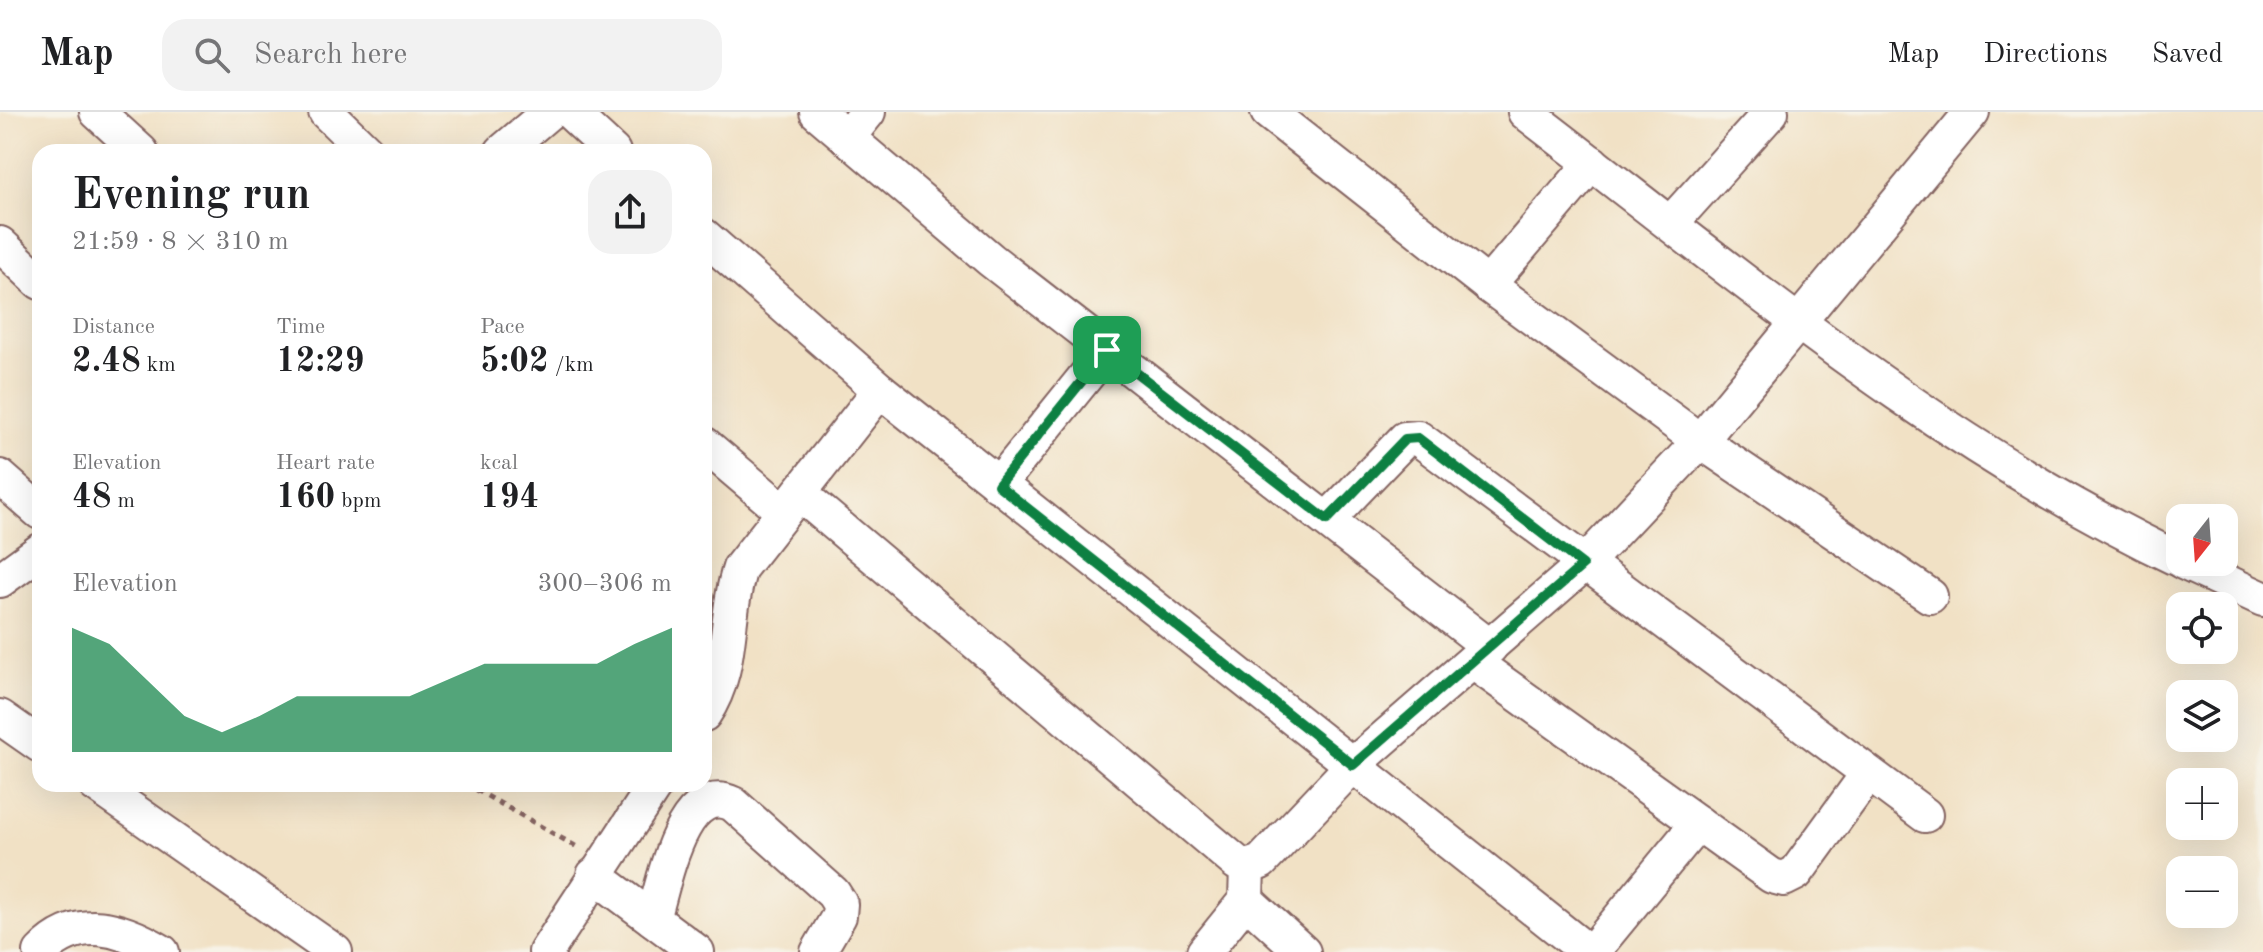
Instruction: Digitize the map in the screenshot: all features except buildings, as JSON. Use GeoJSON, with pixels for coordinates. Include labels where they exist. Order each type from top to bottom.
{"type":"FeatureCollection","features":[{"type":"Feature","properties":{"kind":"street"},"geometry":{"type":"LineString","coordinates":[[97,112],[132,144]]}},
{"type":"Feature","properties":{"kind":"street"},"geometry":{"type":"LineString","coordinates":[[326,112],[359,144]]}},
{"type":"Feature","properties":{"kind":"street"},"geometry":{"type":"LineString","coordinates":[[511,144],[549,112]]}},
{"type":"Feature","properties":{"kind":"street"},"geometry":{"type":"LineString","coordinates":[[570,112],[604,144]]}},
{"type":"Feature","properties":{"kind":"street"},"geometry":{"type":"LineString","coordinates":[[817,112],[857,125],[991,260],[1327,520],[1482,654],[1698,823],[1772,876],[1784,879],[1796,873],[1868,774]]}},
{"type":"Feature","properties":{"kind":"street"},"geometry":{"type":"LineString","coordinates":[[1268,112],[1488,285],[1700,441],[1930,596]]}},
{"type":"Feature","properties":{"kind":"street"},"geometry":{"type":"LineString","coordinates":[[1671,223],[1771,112]]}},
{"type":"Feature","properties":{"kind":"street"},"geometry":{"type":"LineString","coordinates":[[1204,952],[1261,862],[1353,765],[1583,565],[1700,441],[1797,319],[1972,112]]}},
{"type":"Feature","properties":{"kind":"street"},"geometry":{"type":"LineString","coordinates":[[1531,114],[1905,402],[2047,492],[2166,553]]}},
{"type":"Feature","properties":{"kind":"street"},"geometry":{"type":"LineString","coordinates":[[1488,285],[1592,163]]}},
{"type":"Feature","properties":{"kind":"street"},"geometry":{"type":"LineString","coordinates":[[712,243],[880,390],[1590,952],[1698,823]]}},
{"type":"Feature","properties":{"kind":"street"},"geometry":{"type":"LineString","coordinates":[[0,244],[32,274]]}},
{"type":"Feature","properties":{"kind":"street"},"geometry":{"type":"LineString","coordinates":[[998,485],[1107,350]]}},
{"type":"Feature","properties":{"kind":"street"},"geometry":{"type":"LineString","coordinates":[[712,698],[723,677],[734,588],[740,568],[880,390]]}},
{"type":"Feature","properties":{"kind":"street"},"geometry":{"type":"LineString","coordinates":[[1327,520],[1405,439],[1418,438],[1583,565],[1925,815]]}},
{"type":"Feature","properties":{"kind":"street"},"geometry":{"type":"LineString","coordinates":[[712,449],[792,502],[1237,863],[1246,884],[1303,952]]}},
{"type":"Feature","properties":{"kind":"street"},"geometry":{"type":"LineString","coordinates":[[0,477],[32,505]]}},
{"type":"Feature","properties":{"kind":"street"},"geometry":{"type":"LineString","coordinates":[[0,580],[32,557]]}},
{"type":"Feature","properties":{"kind":"street"},"geometry":{"type":"LineString","coordinates":[[2214,576],[2263,599]]}},
{"type":"Feature","properties":{"kind":"street"},"geometry":{"type":"LineString","coordinates":[[0,717],[32,739]]}},
{"type":"Feature","properties":{"kind":"street"},"geometry":{"type":"LineString","coordinates":[[106,792],[335,952]]}},
{"type":"Feature","properties":{"kind":"street"},"geometry":{"type":"LineString","coordinates":[[546,952],[650,792]]}},
{"type":"Feature","properties":{"kind":"street"},"geometry":{"type":"LineString","coordinates":[[653,919],[687,817],[701,804],[721,799],[733,804],[833,893],[840,904],[839,916],[818,952]]}},
{"type":"Feature","properties":{"kind":"street"},"geometry":{"type":"LineString","coordinates":[[598,868],[653,919],[697,952]]}},
{"type":"Feature","properties":{"kind":"street"},"geometry":{"type":"LineString","coordinates":[[41,952],[51,941],[82,928],[112,928],[130,933],[162,952]]}},
{"type":"Feature","properties":{"kind":"path"},"geometry":{"type":"LineString","coordinates":[[479,792],[598,868]]}},
{"type":"Feature","properties":{"kind":"route"},"geometry":{"type":"LineString","coordinates":[[1107,350],[1327,520],[1405,439],[1418,438],[1583,565],[1353,765],[998,485],[1107,350]]}}]}
